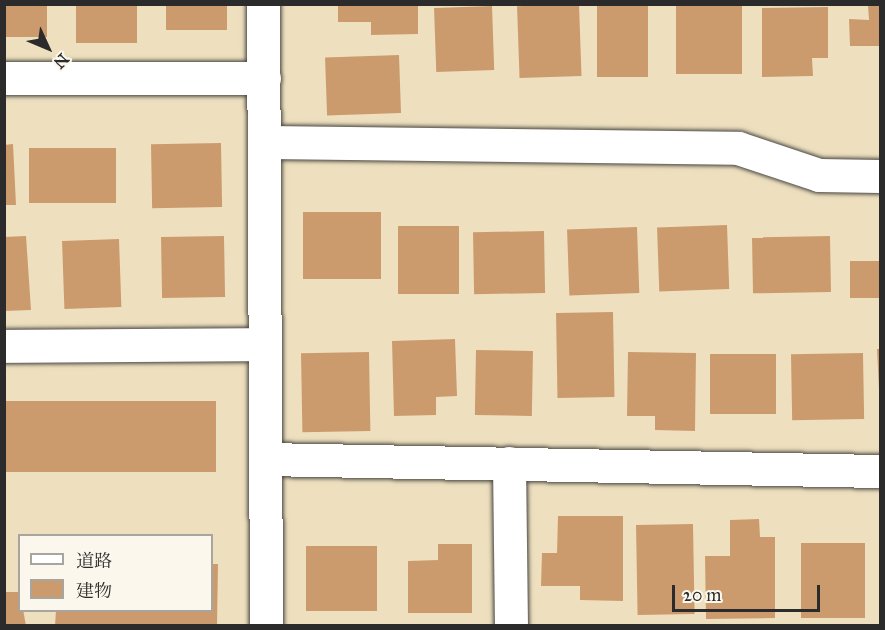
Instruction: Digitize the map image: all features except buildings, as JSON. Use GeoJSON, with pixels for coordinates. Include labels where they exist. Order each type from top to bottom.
{"type":"FeatureCollection","features":[{"type":"Feature","properties":{"kind":"street"},"geometry":{"type":"LineString","coordinates":[[263,4],[267,626]]}},
{"type":"Feature","properties":{"kind":"street"},"geometry":{"type":"LineString","coordinates":[[4,78],[264,78]]}},
{"type":"Feature","properties":{"kind":"street"},"geometry":{"type":"LineString","coordinates":[[264,142],[738,148],[819,175],[880,176]]}},
{"type":"Feature","properties":{"kind":"street"},"geometry":{"type":"LineString","coordinates":[[4,345],[265,344]]}},
{"type":"Feature","properties":{"kind":"street"},"geometry":{"type":"LineString","coordinates":[[265,459],[880,471]]}},
{"type":"Feature","properties":{"kind":"street"},"geometry":{"type":"LineString","coordinates":[[509,463],[511,626]]}}]}
